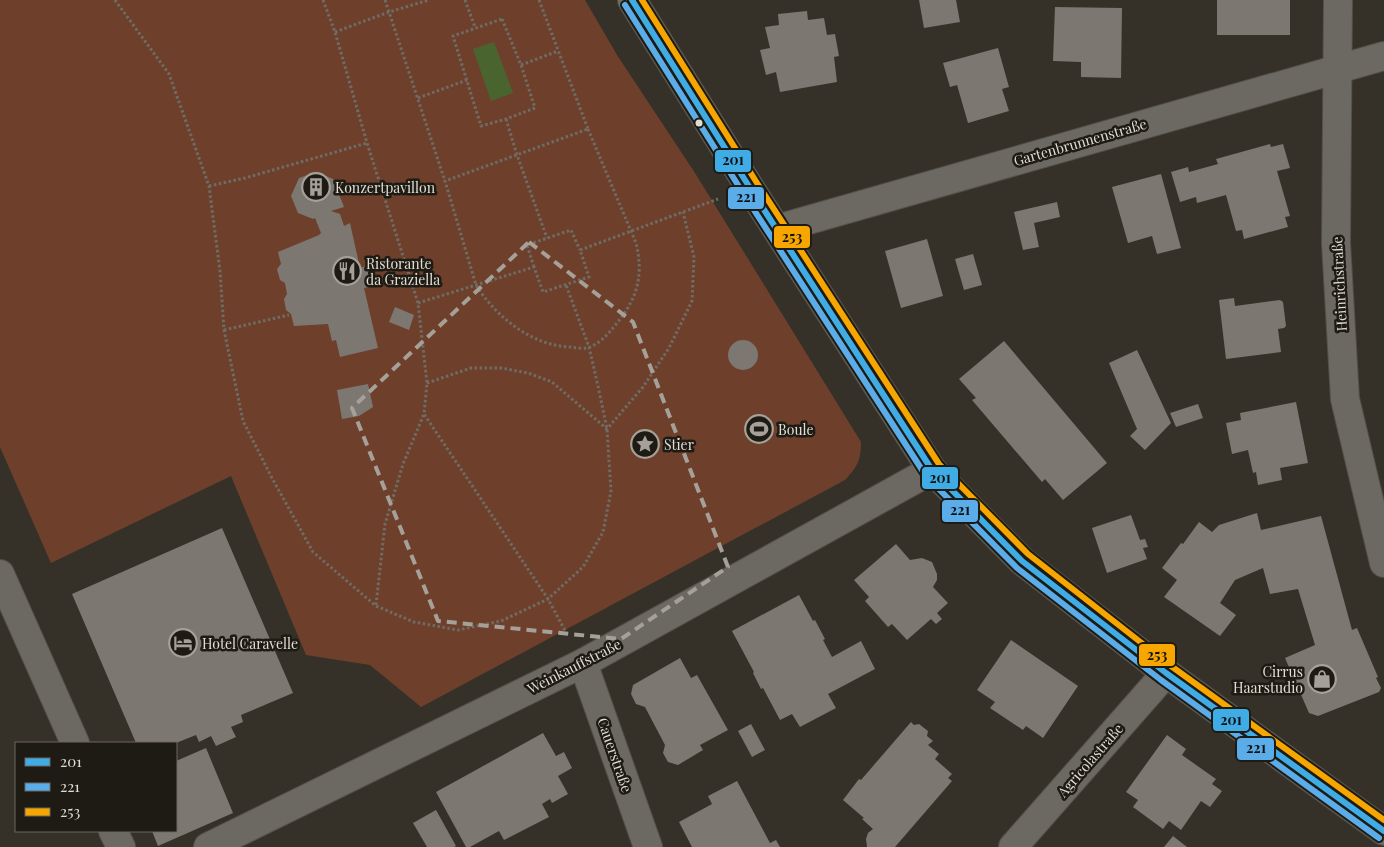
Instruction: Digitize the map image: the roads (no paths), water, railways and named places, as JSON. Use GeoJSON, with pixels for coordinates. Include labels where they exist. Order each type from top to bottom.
{"type":"FeatureCollection","features":[{"type":"Feature","properties":{"kind":"main road"},"geometry":{"type":"LineString","coordinates":[[632,0],[932,470],[1022,561],[1166,673],[1384,831]]}},
{"type":"Feature","properties":{"kind":"street","name":"Heinrichstraße"},"geometry":{"type":"LineString","coordinates":[[1338,0],[1336,243],[1345,400],[1384,563]]}},
{"type":"Feature","properties":{"kind":"street","name":"Gartenbrunnenstraße"},"geometry":{"type":"LineString","coordinates":[[777,229],[1384,56]]}},
{"type":"Feature","properties":{"kind":"street","name":"Weinkauffstraße"},"geometry":{"type":"LineString","coordinates":[[208,847],[583,663],[932,470]]}},
{"type":"Feature","properties":{"kind":"street"},"geometry":{"type":"LineString","coordinates":[[0,574],[75,742]]}},
{"type":"Feature","properties":{"kind":"street","name":"Cauerstraße"},"geometry":{"type":"LineString","coordinates":[[583,663],[648,847]]}},
{"type":"Feature","properties":{"kind":"street","name":"Agricolastraße"},"geometry":{"type":"LineString","coordinates":[[1013,847],[1166,673]]}},
{"type":"Feature","properties":{"kind":"street"},"geometry":{"type":"LineString","coordinates":[[114,832],[121,847]]}},
{"type":"Feature","properties":{"kind":"place","name":"Konzertpavillon"},"geometry":{"type":"Point","coordinates":[316,187]}},
{"type":"Feature","properties":{"kind":"place","name":"Ristorante da Graziella"},"geometry":{"type":"Point","coordinates":[347,271]}},
{"type":"Feature","properties":{"kind":"place","name":"Boule"},"geometry":{"type":"Point","coordinates":[759,429]}},
{"type":"Feature","properties":{"kind":"place","name":"Stier"},"geometry":{"type":"Point","coordinates":[645,444]}},
{"type":"Feature","properties":{"kind":"place","name":"Hotel Caravelle"},"geometry":{"type":"Point","coordinates":[183,643]}},
{"type":"Feature","properties":{"kind":"place","name":"Cirrus Haarstudio"},"geometry":{"type":"Point","coordinates":[1322,679]}}]}
